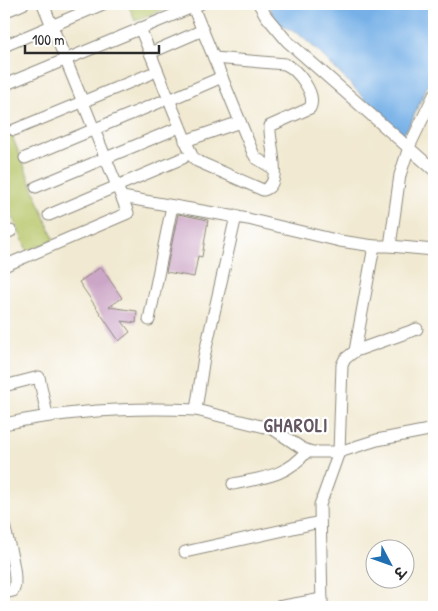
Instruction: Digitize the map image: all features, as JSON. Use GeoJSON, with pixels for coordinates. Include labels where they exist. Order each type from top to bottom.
{"type":"FeatureCollection","features":[{"type":"Feature","properties":{"kind":"street"},"geometry":{"type":"LineString","coordinates":[[4,12],[23,4]]}},
{"type":"Feature","properties":{"kind":"street"},"geometry":{"type":"LineString","coordinates":[[4,266],[127,215],[128,211],[43,4]]}},
{"type":"Feature","properties":{"kind":"street"},"geometry":{"type":"LineString","coordinates":[[4,46],[103,4]]}},
{"type":"Feature","properties":{"kind":"street"},"geometry":{"type":"LineString","coordinates":[[259,4],[276,29],[287,41],[434,170]]}},
{"type":"Feature","properties":{"kind":"street"},"geometry":{"type":"LineString","coordinates":[[4,85],[197,5],[203,30],[254,156],[274,169]]}},
{"type":"Feature","properties":{"kind":"street"},"geometry":{"type":"LineString","coordinates":[[140,28],[150,53],[164,101],[197,161],[263,190],[272,185],[274,169],[274,146],[270,126],[312,107],[311,96],[301,76],[292,67],[285,64],[214,58]]}},
{"type":"Feature","properties":{"kind":"street"},"geometry":{"type":"LineString","coordinates":[[150,53],[203,30]]}},
{"type":"Feature","properties":{"kind":"street"},"geometry":{"type":"LineString","coordinates":[[14,130],[150,74]]}},
{"type":"Feature","properties":{"kind":"street"},"geometry":{"type":"LineString","coordinates":[[25,158],[222,77]]}},
{"type":"Feature","properties":{"kind":"street"},"geometry":{"type":"LineString","coordinates":[[390,246],[400,175],[409,147],[434,94]]}},
{"type":"Feature","properties":{"kind":"street"},"geometry":{"type":"LineString","coordinates":[[185,141],[240,122]]}},
{"type":"Feature","properties":{"kind":"street"},"geometry":{"type":"LineString","coordinates":[[36,186],[173,130]]}},
{"type":"Feature","properties":{"kind":"street"},"geometry":{"type":"LineString","coordinates":[[49,215],[183,158]]}},
{"type":"Feature","properties":{"kind":"street"},"geometry":{"type":"LineString","coordinates":[[122,197],[236,216],[340,241],[374,246],[434,250]]}},
{"type":"Feature","properties":{"kind":"street"},"geometry":{"type":"LineString","coordinates":[[149,320],[172,206]]}},
{"type":"Feature","properties":{"kind":"street"},"geometry":{"type":"LineString","coordinates":[[196,410],[204,357],[236,216]]}},
{"type":"Feature","properties":{"kind":"street"},"geometry":{"type":"LineString","coordinates":[[355,351],[374,246]]}},
{"type":"Feature","properties":{"kind":"street"},"geometry":{"type":"LineString","coordinates":[[278,607],[322,603],[320,504],[339,452],[342,365],[345,359],[355,351],[417,330]]}},
{"type":"Feature","properties":{"kind":"street"},"geometry":{"type":"LineString","coordinates":[[4,386],[39,377],[47,415]]}},
{"type":"Feature","properties":{"kind":"street"},"geometry":{"type":"LineString","coordinates":[[4,424],[47,415],[132,408],[196,410],[273,429],[307,452],[339,452],[377,440],[434,429]]}},
{"type":"Feature","properties":{"kind":"street"},"geometry":{"type":"LineString","coordinates":[[232,484],[275,475],[288,470],[307,452]]}},
{"type":"Feature","properties":{"kind":"street"},"geometry":{"type":"LineString","coordinates":[[185,552],[320,522]]}},
{"type":"Feature","properties":{"kind":"street"},"geometry":{"type":"LineString","coordinates":[[4,527],[12,558],[16,587],[13,591],[4,593]]}},
{"type":"Feature","properties":{"kind":"green space"},"geometry":{"type":"Polygon","coordinates":[[[128,4],[160,4],[162,10],[135,21],[128,4]]]}},
{"type":"Feature","properties":{"kind":"green space"},"geometry":{"type":"Polygon","coordinates":[[[4,116],[54,240],[27,251],[4,195],[4,116]]]}},
{"type":"Feature","properties":{"kind":"water"},"geometry":{"type":"Polygon","coordinates":[[[268,4],[434,4],[434,71],[412,120],[402,137],[318,51],[300,35],[276,22],[268,4]]]}},
{"type":"Feature","properties":{"kind":"building"},"geometry":{"type":"Polygon","coordinates":[[[178,214],[208,220],[202,257],[198,256],[194,277],[166,272],[178,214]]]}},
{"type":"Feature","properties":{"kind":"building"},"geometry":{"type":"Polygon","coordinates":[[[101,267],[122,298],[109,307],[137,311],[136,323],[122,321],[130,332],[119,341],[79,282],[101,267]]]}},
{"type":"Feature","properties":{"kind":"district","name":"GHAROLI"},"geometry":{"type":"Point","coordinates":[296,425]}}]}
